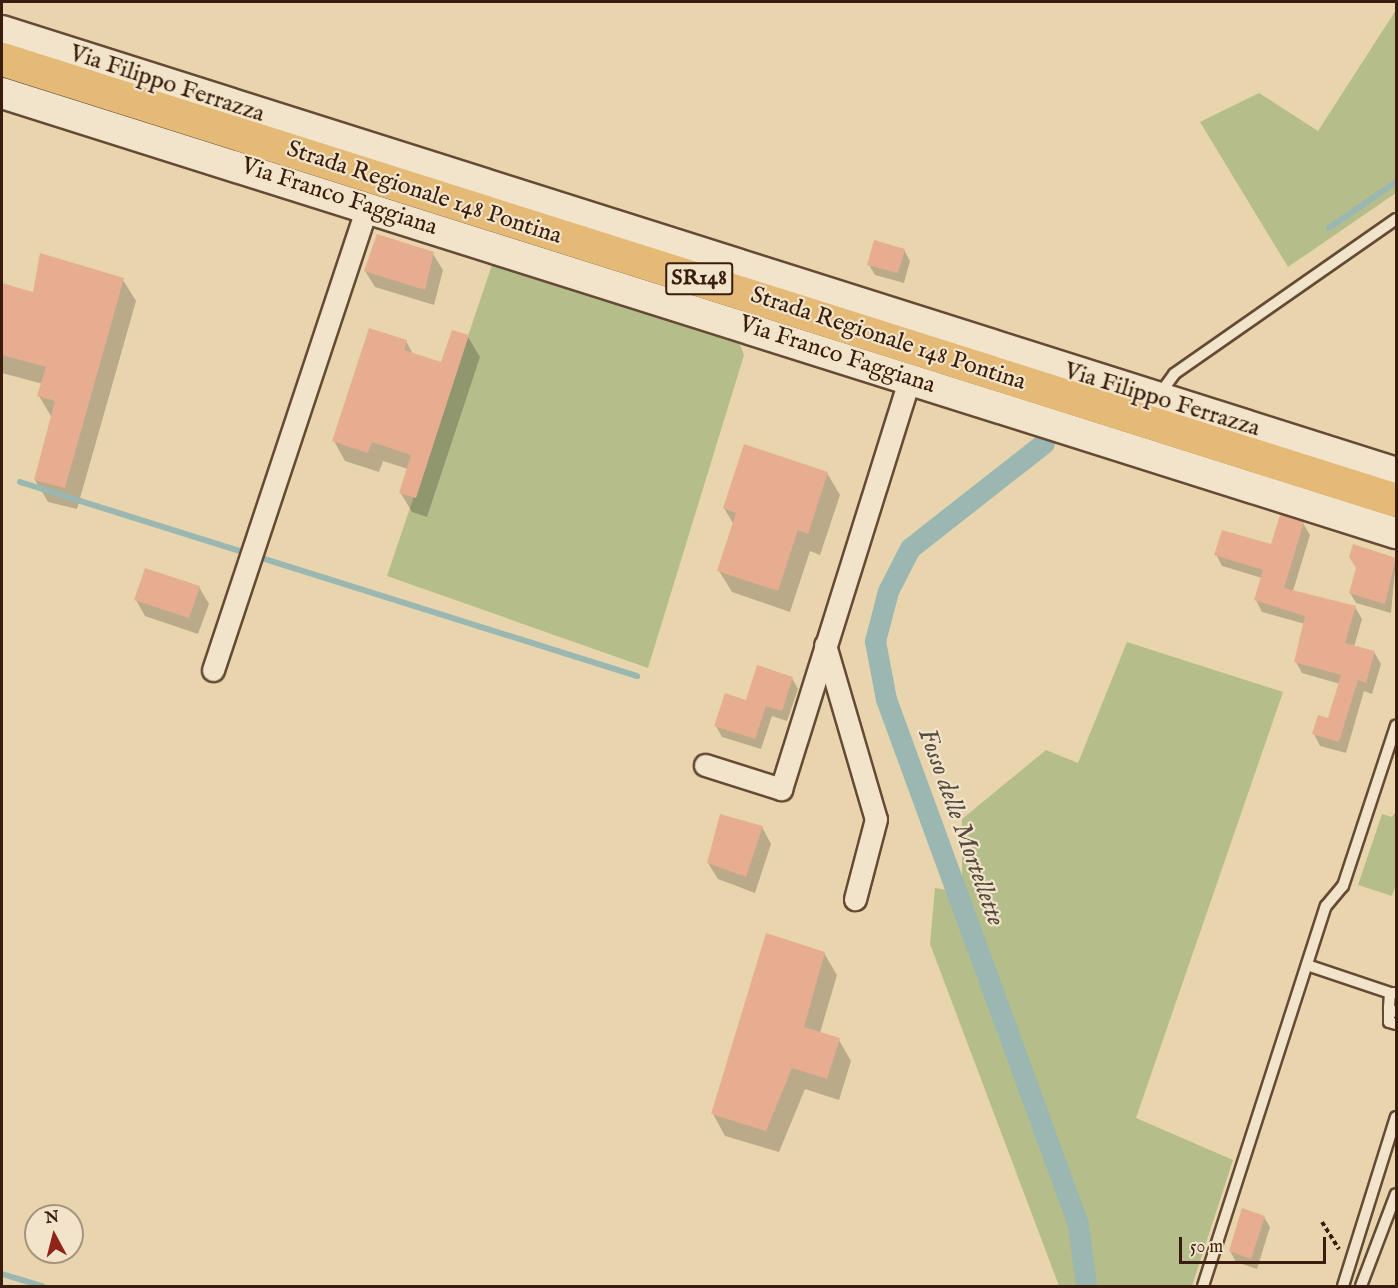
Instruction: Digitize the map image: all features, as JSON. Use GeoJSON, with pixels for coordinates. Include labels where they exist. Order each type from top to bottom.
{"type":"FeatureCollection","features":[{"type":"Feature","properties":{"kind":"main road","name":"Strada Regionale 148 Pontina"},"geometry":{"type":"LineString","coordinates":[[2,59],[1396,500]]}},
{"type":"Feature","properties":{"kind":"street","name":"Via Filippo Ferrazza"},"geometry":{"type":"LineString","coordinates":[[2,31],[1396,472]]}},
{"type":"Feature","properties":{"kind":"street","name":"Via Franco Faggiana"},"geometry":{"type":"LineString","coordinates":[[2,93],[367,206],[1396,533]]}},
{"type":"Feature","properties":{"kind":"street"},"geometry":{"type":"LineString","coordinates":[[213,670],[367,206]]}},
{"type":"Feature","properties":{"kind":"street"},"geometry":{"type":"LineString","coordinates":[[705,765],[781,789],[910,378]]}},
{"type":"Feature","properties":{"kind":"street"},"geometry":{"type":"LineString","coordinates":[[825,645],[876,819],[855,899]]}},
{"type":"Feature","properties":{"kind":"lane"},"geometry":{"type":"LineString","coordinates":[[1157,398],[1174,374],[1396,219]]}},
{"type":"Feature","properties":{"kind":"lane"},"geometry":{"type":"LineString","coordinates":[[1203,1287],[1326,906],[1343,886],[1396,726]]}},
{"type":"Feature","properties":{"kind":"lane"},"geometry":{"type":"LineString","coordinates":[[1307,965],[1393,993],[1393,1010],[1389,1022],[1396,1024]]}},
{"type":"Feature","properties":{"kind":"lane"},"geometry":{"type":"LineString","coordinates":[[1343,1287],[1396,1117]]}},
{"type":"Feature","properties":{"kind":"lane"},"geometry":{"type":"LineString","coordinates":[[1361,1287],[1396,1194]]}},
{"type":"Feature","properties":{"kind":"path"},"geometry":{"type":"LineString","coordinates":[[1322,1222],[1349,1266]]}},
{"type":"Feature","properties":{"kind":"green space"},"geometry":{"type":"Polygon","coordinates":[[[1396,10],[1396,193],[1288,267],[1200,122],[1259,93],[1318,131],[1396,10]]]}},
{"type":"Feature","properties":{"kind":"green space"},"geometry":{"type":"Polygon","coordinates":[[[495,256],[736,334],[744,355],[648,668],[387,576],[495,256]]]}},
{"type":"Feature","properties":{"kind":"green space"},"geometry":{"type":"Polygon","coordinates":[[[1127,642],[1283,692],[1136,1118],[1233,1160],[1192,1286],[1059,1286],[930,944],[935,888],[962,892],[962,819],[1046,750],[1078,763],[1127,642]]]}},
{"type":"Feature","properties":{"kind":"green space"},"geometry":{"type":"Polygon","coordinates":[[[1396,811],[1396,884],[1392,896],[1358,885],[1382,814],[1392,817],[1396,811]]]}},
{"type":"Feature","properties":{"kind":"building"},"geometry":{"type":"Polygon","coordinates":[[[377,234],[434,252],[425,290],[364,271],[377,234]]]}},
{"type":"Feature","properties":{"kind":"building"},"geometry":{"type":"Polygon","coordinates":[[[874,240],[905,249],[898,273],[867,265],[874,240]]]}},
{"type":"Feature","properties":{"kind":"building"},"geometry":{"type":"Polygon","coordinates":[[[40,253],[124,278],[65,488],[34,480],[55,401],[37,396],[46,367],[2,355],[2,283],[33,292],[40,253]]]}},
{"type":"Feature","properties":{"kind":"building"},"geometry":{"type":"Polygon","coordinates":[[[369,328],[407,340],[404,350],[441,362],[452,330],[469,335],[416,498],[399,493],[411,455],[372,442],[368,453],[332,441],[369,328]]]}},
{"type":"Feature","properties":{"kind":"building"},"geometry":{"type":"Polygon","coordinates":[[[744,444],[828,472],[808,534],[798,530],[778,591],[717,571],[736,513],[723,508],[744,444]]]}},
{"type":"Feature","properties":{"kind":"building"},"geometry":{"type":"Polygon","coordinates":[[[1280,515],[1304,522],[1284,588],[1356,606],[1345,643],[1375,651],[1366,683],[1358,680],[1339,742],[1312,734],[1318,715],[1328,718],[1341,675],[1294,662],[1305,616],[1254,600],[1263,570],[1214,555],[1222,530],[1271,544],[1280,515]]]}},
{"type":"Feature","properties":{"kind":"building"},"geometry":{"type":"Polygon","coordinates":[[[1353,544],[1396,558],[1385,604],[1349,593],[1356,568],[1349,557],[1353,544]]]}},
{"type":"Feature","properties":{"kind":"building"},"geometry":{"type":"Polygon","coordinates":[[[145,568],[200,586],[189,618],[134,600],[145,568]]]}},
{"type":"Feature","properties":{"kind":"building"},"geometry":{"type":"Polygon","coordinates":[[[757,665],[793,677],[782,711],[766,706],[755,739],[714,726],[725,693],[746,700],[757,665]]]}},
{"type":"Feature","properties":{"kind":"building"},"geometry":{"type":"Polygon","coordinates":[[[720,814],[763,826],[746,877],[707,863],[720,814]]]}},
{"type":"Feature","properties":{"kind":"building"},"geometry":{"type":"Polygon","coordinates":[[[766,933],[825,952],[804,1027],[840,1038],[827,1079],[792,1068],[766,1131],[711,1114],[766,933]]]}},
{"type":"Feature","properties":{"kind":"building"},"geometry":{"type":"Polygon","coordinates":[[[1242,1208],[1265,1216],[1251,1259],[1229,1251],[1242,1208]]]}},
{"type":"Feature","properties":{"kind":"waterway","name":"Fosso delle Mortellette"},"geometry":{"type":"LineString","coordinates":[[1329,228],[1396,182]]}},
{"type":"Feature","properties":{"kind":"waterway","name":"Fosso delle Mortellette"},"geometry":{"type":"LineString","coordinates":[[1044,443],[910,548],[888,591],[875,641],[886,699],[1078,1224],[1086,1286]]}},
{"type":"Feature","properties":{"kind":"waterway"},"geometry":{"type":"LineString","coordinates":[[20,482],[637,676]]}},
{"type":"Feature","properties":{"kind":"waterway"},"geometry":{"type":"LineString","coordinates":[[2,1274],[42,1286]]}}]}
